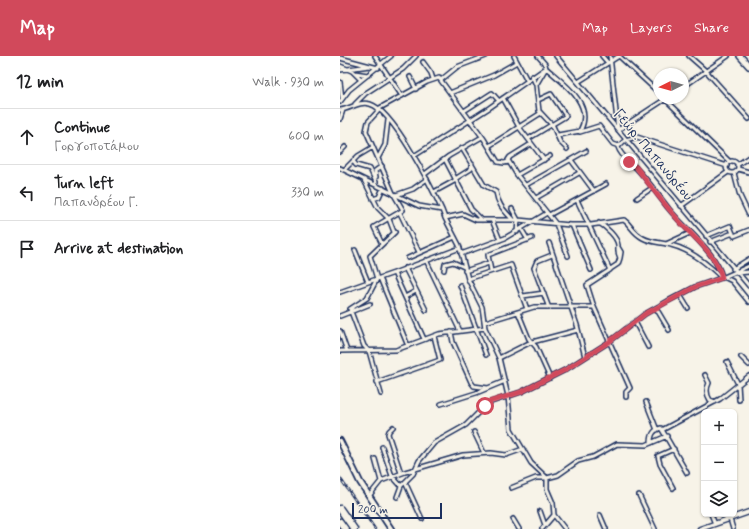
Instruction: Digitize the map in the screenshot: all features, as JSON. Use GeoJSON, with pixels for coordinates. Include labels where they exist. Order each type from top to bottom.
{"type":"FeatureCollection","features":[{"type":"Feature","properties":{"kind":"highway"},"geometry":{"type":"LineString","coordinates":[[340,509],[354,529]]}},
{"type":"Feature","properties":{"kind":"highway"},"geometry":{"type":"LineString","coordinates":[[340,522],[345,529]]}},
{"type":"Feature","properties":{"kind":"main road"},"geometry":{"type":"LineString","coordinates":[[740,56],[749,66]]}},
{"type":"Feature","properties":{"kind":"main road"},"geometry":{"type":"LineString","coordinates":[[340,441],[360,482],[391,529]]}},
{"type":"Feature","properties":{"kind":"street"},"geometry":{"type":"LineString","coordinates":[[351,56],[357,62]]}},
{"type":"Feature","properties":{"kind":"street"},"geometry":{"type":"LineString","coordinates":[[375,56],[380,67],[390,78],[402,96]]}},
{"type":"Feature","properties":{"kind":"street"},"geometry":{"type":"LineString","coordinates":[[341,101],[361,80],[380,67],[391,56]]}},
{"type":"Feature","properties":{"kind":"street"},"geometry":{"type":"LineString","coordinates":[[340,119],[341,110],[355,104],[366,93],[390,78],[416,56]]}},
{"type":"Feature","properties":{"kind":"street"},"geometry":{"type":"LineString","coordinates":[[441,80],[457,67],[486,56]]}},
{"type":"Feature","properties":{"kind":"street"},"geometry":{"type":"LineString","coordinates":[[514,56],[527,80]]}},
{"type":"Feature","properties":{"kind":"street"},"geometry":{"type":"LineString","coordinates":[[538,56],[545,64],[546,68],[556,75],[582,104],[584,121],[578,132]]}},
{"type":"Feature","properties":{"kind":"street","name":"Γεώρ. Παπανδρέου"},"geometry":{"type":"LineString","coordinates":[[556,56],[710,242],[749,286]]}},
{"type":"Feature","properties":{"kind":"street"},"geometry":{"type":"LineString","coordinates":[[602,56],[609,62]]}},
{"type":"Feature","properties":{"kind":"street"},"geometry":{"type":"LineString","coordinates":[[610,56],[609,62],[618,130],[656,104]]}},
{"type":"Feature","properties":{"kind":"street"},"geometry":{"type":"LineString","coordinates":[[578,82],[619,56],[653,88]]}},
{"type":"Feature","properties":{"kind":"street"},"geometry":{"type":"LineString","coordinates":[[689,56],[706,71],[749,119]]}},
{"type":"Feature","properties":{"kind":"street"},"geometry":{"type":"LineString","coordinates":[[689,83],[728,56]]}},
{"type":"Feature","properties":{"kind":"street"},"geometry":{"type":"LineString","coordinates":[[340,58],[380,67]]}},
{"type":"Feature","properties":{"kind":"street"},"geometry":{"type":"LineString","coordinates":[[423,62],[431,73],[433,79]]}},
{"type":"Feature","properties":{"kind":"street"},"geometry":{"type":"LineString","coordinates":[[450,93],[494,75],[517,62]]}},
{"type":"Feature","properties":{"kind":"street"},"geometry":{"type":"LineString","coordinates":[[340,66],[354,73],[368,75]]}},
{"type":"Feature","properties":{"kind":"street"},"geometry":{"type":"LineString","coordinates":[[340,70],[372,66]]}},
{"type":"Feature","properties":{"kind":"street"},"geometry":{"type":"LineString","coordinates":[[414,156],[499,101],[532,76],[546,68]]}},
{"type":"Feature","properties":{"kind":"street"},"geometry":{"type":"LineString","coordinates":[[536,85],[546,68]]}},
{"type":"Feature","properties":{"kind":"street"},"geometry":{"type":"LineString","coordinates":[[354,73],[361,80]]}},
{"type":"Feature","properties":{"kind":"street"},"geometry":{"type":"LineString","coordinates":[[532,76],[536,85],[541,113],[558,135],[560,142],[567,149]]}},
{"type":"Feature","properties":{"kind":"street"},"geometry":{"type":"LineString","coordinates":[[410,77],[416,89]]}},
{"type":"Feature","properties":{"kind":"street"},"geometry":{"type":"LineString","coordinates":[[382,244],[374,227],[402,212],[402,209],[373,148],[366,128],[368,122],[378,109],[437,78],[441,80],[489,146],[498,162],[509,162]]}},
{"type":"Feature","properties":{"kind":"street"},"geometry":{"type":"LineString","coordinates":[[340,82],[341,101]]}},
{"type":"Feature","properties":{"kind":"street"},"geometry":{"type":"LineString","coordinates":[[464,112],[492,93],[499,101]]}},
{"type":"Feature","properties":{"kind":"street"},"geometry":{"type":"LineString","coordinates":[[528,139],[565,118],[565,115],[551,94],[538,100]]}},
{"type":"Feature","properties":{"kind":"street"},"geometry":{"type":"LineString","coordinates":[[503,98],[519,127],[544,160]]}},
{"type":"Feature","properties":{"kind":"street"},"geometry":{"type":"LineString","coordinates":[[355,104],[370,104],[378,109],[388,120],[414,156],[434,192],[460,248],[468,280],[482,307],[486,322],[485,328],[499,358],[508,396],[511,429],[531,463],[535,471],[536,478]]}},
{"type":"Feature","properties":{"kind":"street"},"geometry":{"type":"LineString","coordinates":[[671,104],[730,162],[734,162],[738,167],[749,172]]}},
{"type":"Feature","properties":{"kind":"street"},"geometry":{"type":"LineString","coordinates":[[489,146],[541,113]]}},
{"type":"Feature","properties":{"kind":"street"},"geometry":{"type":"LineString","coordinates":[[378,158],[385,145],[388,120]]}},
{"type":"Feature","properties":{"kind":"street"},"geometry":{"type":"LineString","coordinates":[[558,135],[578,132],[597,126],[613,144],[618,146],[621,153],[636,167],[715,262],[723,278]]}},
{"type":"Feature","properties":{"kind":"street"},"geometry":{"type":"LineString","coordinates":[[424,174],[462,148],[482,137]]}},
{"type":"Feature","properties":{"kind":"street"},"geometry":{"type":"LineString","coordinates":[[618,146],[625,140],[637,137],[726,166]]}},
{"type":"Feature","properties":{"kind":"street"},"geometry":{"type":"LineString","coordinates":[[509,162],[510,157],[532,144]]}},
{"type":"Feature","properties":{"kind":"street"},"geometry":{"type":"LineString","coordinates":[[340,152],[345,147]]}},
{"type":"Feature","properties":{"kind":"street"},"geometry":{"type":"LineString","coordinates":[[344,170],[353,161],[373,148]]}},
{"type":"Feature","properties":{"kind":"street"},"geometry":{"type":"LineString","coordinates":[[462,148],[484,185],[496,192],[497,200],[512,220]]}},
{"type":"Feature","properties":{"kind":"street"},"geometry":{"type":"LineString","coordinates":[[526,185],[586,151]]}},
{"type":"Feature","properties":{"kind":"street"},"geometry":{"type":"LineString","coordinates":[[517,174],[550,156]]}},
{"type":"Feature","properties":{"kind":"street"},"geometry":{"type":"LineString","coordinates":[[749,157],[734,173],[740,196],[749,215]]}},
{"type":"Feature","properties":{"kind":"street"},"geometry":{"type":"LineString","coordinates":[[445,159],[471,209],[482,220]]}},
{"type":"Feature","properties":{"kind":"street"},"geometry":{"type":"LineString","coordinates":[[571,160],[594,192]]}},
{"type":"Feature","properties":{"kind":"street"},"geometry":{"type":"LineString","coordinates":[[353,161],[356,165],[370,169],[375,183]]}},
{"type":"Feature","properties":{"kind":"street"},"geometry":{"type":"LineString","coordinates":[[509,162],[556,224],[568,256]]}},
{"type":"Feature","properties":{"kind":"street"},"geometry":{"type":"LineString","coordinates":[[726,166],[730,162]]}},
{"type":"Feature","properties":{"kind":"street"},"geometry":{"type":"LineString","coordinates":[[434,192],[456,180],[471,169],[472,164]]}},
{"type":"Feature","properties":{"kind":"street"},"geometry":{"type":"LineString","coordinates":[[375,183],[375,171],[382,166]]}},
{"type":"Feature","properties":{"kind":"street"},"geometry":{"type":"LineString","coordinates":[[726,166],[728,172]]}},
{"type":"Feature","properties":{"kind":"street"},"geometry":{"type":"LineString","coordinates":[[340,168],[364,180],[375,183],[394,194],[423,207],[442,210]]}},
{"type":"Feature","properties":{"kind":"street"},"geometry":{"type":"LineString","coordinates":[[680,206],[728,172],[734,173]]}},
{"type":"Feature","properties":{"kind":"street"},"geometry":{"type":"LineString","coordinates":[[536,198],[579,173]]}},
{"type":"Feature","properties":{"kind":"street"},"geometry":{"type":"LineString","coordinates":[[394,194],[413,189],[427,179]]}},
{"type":"Feature","properties":{"kind":"street"},"geometry":{"type":"LineString","coordinates":[[364,180],[373,199],[381,212],[388,219],[395,232],[370,256],[408,346]]}},
{"type":"Feature","properties":{"kind":"street"},"geometry":{"type":"LineString","coordinates":[[444,270],[445,264],[456,262],[462,256],[522,230],[536,221],[543,214],[548,214],[594,192],[606,184]]}},
{"type":"Feature","properties":{"kind":"street"},"geometry":{"type":"LineString","coordinates":[[373,199],[379,197],[383,188]]}},
{"type":"Feature","properties":{"kind":"street"},"geometry":{"type":"LineString","coordinates":[[637,198],[652,188]]}},
{"type":"Feature","properties":{"kind":"street"},"geometry":{"type":"LineString","coordinates":[[577,200],[609,270]]}},
{"type":"Feature","properties":{"kind":"street"},"geometry":{"type":"LineString","coordinates":[[445,218],[463,214],[471,209]]}},
{"type":"Feature","properties":{"kind":"street"},"geometry":{"type":"LineString","coordinates":[[512,209],[518,220],[517,232]]}},
{"type":"Feature","properties":{"kind":"street"},"geometry":{"type":"LineString","coordinates":[[505,212],[514,213]]}},
{"type":"Feature","properties":{"kind":"street"},"geometry":{"type":"LineString","coordinates":[[400,213],[419,252]]}},
{"type":"Feature","properties":{"kind":"street"},"geometry":{"type":"LineString","coordinates":[[463,214],[482,220],[518,220],[572,225],[588,225],[624,220],[633,232],[640,236],[653,242],[681,248],[698,257],[723,278],[732,281],[749,302]]}},
{"type":"Feature","properties":{"kind":"street"},"geometry":{"type":"LineString","coordinates":[[492,220],[500,240]]}},
{"type":"Feature","properties":{"kind":"street"},"geometry":{"type":"LineString","coordinates":[[599,223],[610,232],[618,247],[617,252],[620,258],[618,264],[609,270],[608,273],[587,285],[594,307],[630,388],[626,392],[626,397]]}},
{"type":"Feature","properties":{"kind":"street"},"geometry":{"type":"LineString","coordinates":[[572,225],[591,270]]}},
{"type":"Feature","properties":{"kind":"street"},"geometry":{"type":"LineString","coordinates":[[706,236],[730,226],[736,236],[749,230]]}},
{"type":"Feature","properties":{"kind":"street"},"geometry":{"type":"LineString","coordinates":[[522,230],[528,240]]}},
{"type":"Feature","properties":{"kind":"street"},"geometry":{"type":"LineString","coordinates":[[666,244],[690,233]]}},
{"type":"Feature","properties":{"kind":"street"},"geometry":{"type":"LineString","coordinates":[[710,242],[733,233]]}},
{"type":"Feature","properties":{"kind":"street"},"geometry":{"type":"LineString","coordinates":[[408,258],[455,237]]}},
{"type":"Feature","properties":{"kind":"street"},"geometry":{"type":"LineString","coordinates":[[491,271],[488,255],[532,238]]}},
{"type":"Feature","properties":{"kind":"street"},"geometry":{"type":"LineString","coordinates":[[548,243],[571,308],[585,358]]}},
{"type":"Feature","properties":{"kind":"street"},"geometry":{"type":"LineString","coordinates":[[340,292],[460,248]]}},
{"type":"Feature","properties":{"kind":"street"},"geometry":{"type":"LineString","coordinates":[[355,250],[368,282]]}},
{"type":"Feature","properties":{"kind":"street"},"geometry":{"type":"LineString","coordinates":[[549,308],[534,268],[537,261],[552,255]]}},
{"type":"Feature","properties":{"kind":"street"},"geometry":{"type":"LineString","coordinates":[[733,269],[749,259]]}},
{"type":"Feature","properties":{"kind":"street"},"geometry":{"type":"LineString","coordinates":[[426,260],[460,331]]}},
{"type":"Feature","properties":{"kind":"street"},"geometry":{"type":"LineString","coordinates":[[456,262],[464,267]]}},
{"type":"Feature","properties":{"kind":"street"},"geometry":{"type":"LineString","coordinates":[[465,271],[489,263]]}},
{"type":"Feature","properties":{"kind":"street"},"geometry":{"type":"LineString","coordinates":[[468,280],[511,265],[527,309]]}},
{"type":"Feature","properties":{"kind":"street"},"geometry":{"type":"LineString","coordinates":[[397,496],[401,486],[413,474],[419,461],[438,441],[466,425],[488,403],[550,378],[585,358],[656,308],[695,287],[723,278],[749,266]]}},
{"type":"Feature","properties":{"kind":"street"},"geometry":{"type":"LineString","coordinates":[[405,268],[426,310]]}},
{"type":"Feature","properties":{"kind":"street"},"geometry":{"type":"LineString","coordinates":[[736,272],[749,272]]}},
{"type":"Feature","properties":{"kind":"street"},"geometry":{"type":"LineString","coordinates":[[394,273],[424,339]]}},
{"type":"Feature","properties":{"kind":"street"},"geometry":{"type":"LineString","coordinates":[[378,278],[367,298],[351,308],[351,312],[364,346],[369,351],[381,394]]}},
{"type":"Feature","properties":{"kind":"street"},"geometry":{"type":"LineString","coordinates":[[460,285],[486,355]]}},
{"type":"Feature","properties":{"kind":"street"},"geometry":{"type":"LineString","coordinates":[[405,296],[416,291]]}},
{"type":"Feature","properties":{"kind":"street"},"geometry":{"type":"LineString","coordinates":[[523,296],[544,293]]}},
{"type":"Feature","properties":{"kind":"street"},"geometry":{"type":"LineString","coordinates":[[680,295],[688,308]]}},
{"type":"Feature","properties":{"kind":"street"},"geometry":{"type":"LineString","coordinates":[[340,316],[370,304]]}},
{"type":"Feature","properties":{"kind":"street"},"geometry":{"type":"LineString","coordinates":[[486,322],[534,307],[594,307]]}},
{"type":"Feature","properties":{"kind":"street"},"geometry":{"type":"LineString","coordinates":[[656,308],[669,330]]}},
{"type":"Feature","properties":{"kind":"street"},"geometry":{"type":"LineString","coordinates":[[518,312],[531,342],[536,347],[550,378]]}},
{"type":"Feature","properties":{"kind":"street"},"geometry":{"type":"LineString","coordinates":[[635,322],[648,347]]}},
{"type":"Feature","properties":{"kind":"street"},"geometry":{"type":"LineString","coordinates":[[340,351],[390,351],[434,336],[485,328]]}},
{"type":"Feature","properties":{"kind":"street"},"geometry":{"type":"LineString","coordinates":[[499,358],[531,342],[578,330]]}},
{"type":"Feature","properties":{"kind":"street"},"geometry":{"type":"LineString","coordinates":[[340,331],[347,351]]}},
{"type":"Feature","properties":{"kind":"street"},"geometry":{"type":"LineString","coordinates":[[452,332],[453,342],[471,382],[474,386],[488,388]]}},
{"type":"Feature","properties":{"kind":"street"},"geometry":{"type":"LineString","coordinates":[[377,382],[440,360],[434,336]]}},
{"type":"Feature","properties":{"kind":"street"},"geometry":{"type":"LineString","coordinates":[[741,357],[749,365]]}},
{"type":"Feature","properties":{"kind":"street"},"geometry":{"type":"LineString","coordinates":[[727,362],[738,384],[740,400]]}},
{"type":"Feature","properties":{"kind":"street"},"geometry":{"type":"LineString","coordinates":[[705,375],[709,383],[706,388],[708,397],[710,400],[715,402]]}},
{"type":"Feature","properties":{"kind":"street"},"geometry":{"type":"LineString","coordinates":[[651,443],[652,434],[657,430],[662,430],[715,402],[749,376]]}},
{"type":"Feature","properties":{"kind":"street"},"geometry":{"type":"LineString","coordinates":[[441,404],[505,381]]}},
{"type":"Feature","properties":{"kind":"street"},"geometry":{"type":"LineString","coordinates":[[646,402],[657,430]]}},
{"type":"Feature","properties":{"kind":"street"},"geometry":{"type":"LineString","coordinates":[[393,428],[388,430],[388,434],[401,473]]}},
{"type":"Feature","properties":{"kind":"street"},"geometry":{"type":"LineString","coordinates":[[662,430],[667,436],[687,473]]}},
{"type":"Feature","properties":{"kind":"street"},"geometry":{"type":"LineString","coordinates":[[474,432],[484,454]]}},
{"type":"Feature","properties":{"kind":"street"},"geometry":{"type":"LineString","coordinates":[[511,488],[536,478],[547,478],[558,474],[578,461],[594,457],[617,444],[641,445],[651,443],[667,436]]}},
{"type":"Feature","properties":{"kind":"street"},"geometry":{"type":"LineString","coordinates":[[382,447],[392,476],[401,486]]}},
{"type":"Feature","properties":{"kind":"street"},"geometry":{"type":"LineString","coordinates":[[369,496],[381,481],[401,473],[463,455],[506,455],[523,449]]}},
{"type":"Feature","properties":{"kind":"street"},"geometry":{"type":"LineString","coordinates":[[673,488],[657,456],[674,449]]}},
{"type":"Feature","properties":{"kind":"street"},"geometry":{"type":"LineString","coordinates":[[375,458],[381,481]]}},
{"type":"Feature","properties":{"kind":"street"},"geometry":{"type":"LineString","coordinates":[[531,463],[547,478],[547,489],[553,503],[554,515],[565,529]]}},
{"type":"Feature","properties":{"kind":"street"},"geometry":{"type":"LineString","coordinates":[[405,482],[422,519]]}},
{"type":"Feature","properties":{"kind":"street"},"geometry":{"type":"LineString","coordinates":[[639,495],[655,529]]}},
{"type":"Feature","properties":{"kind":"street"},"geometry":{"type":"LineString","coordinates":[[540,511],[545,525]]}},
{"type":"Feature","properties":{"kind":"street"},"geometry":{"type":"LineString","coordinates":[[737,515],[749,512]]}},
{"type":"Feature","properties":{"kind":"street"},"geometry":{"type":"LineString","coordinates":[[542,529],[554,515]]}},
{"type":"Feature","properties":{"kind":"street"},"geometry":{"type":"LineString","coordinates":[[600,516],[606,529]]}},
{"type":"Feature","properties":{"kind":"street"},"geometry":{"type":"LineString","coordinates":[[712,517],[715,524]]}},
{"type":"Feature","properties":{"kind":"street"},"geometry":{"type":"LineString","coordinates":[[700,529],[731,517],[733,529]]}},
{"type":"Feature","properties":{"kind":"street"},"geometry":{"type":"LineString","coordinates":[[513,519],[519,529]]}},
{"type":"Feature","properties":{"kind":"railway"},"geometry":{"type":"LineString","coordinates":[[340,478],[375,529]]}},
{"type":"Feature","properties":{"kind":"route"},"geometry":{"type":"LineString","coordinates":[[485,406],[489,402],[521,392],[565,370],[609,342],[645,314],[695,287],[722,278],[718,266],[704,248],[648,184],[636,167],[629,162]]}}]}
